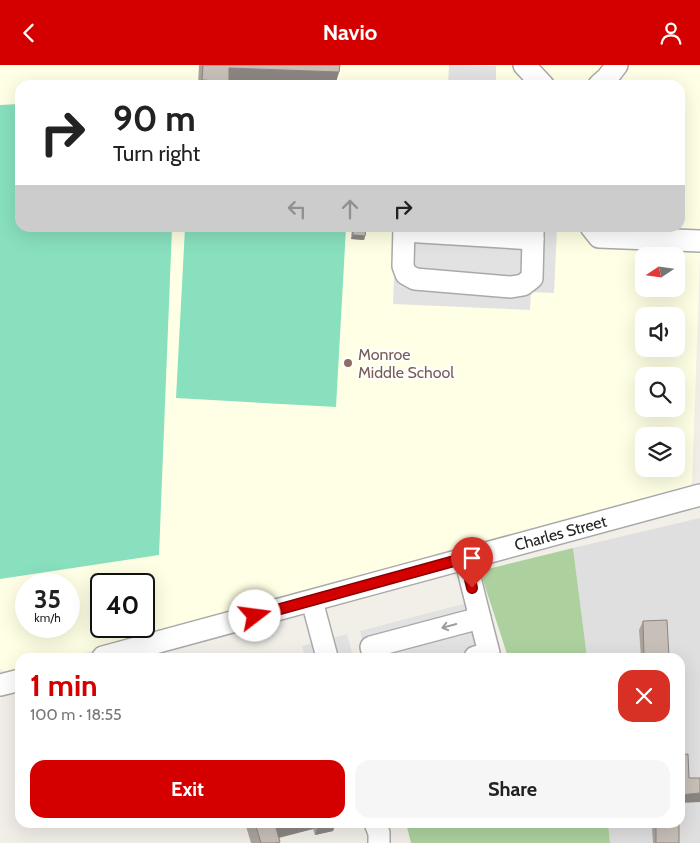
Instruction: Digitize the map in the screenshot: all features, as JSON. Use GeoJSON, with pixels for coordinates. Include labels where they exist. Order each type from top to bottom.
{"type":"FeatureCollection","features":[{"type":"Feature","properties":{"kind":"street"},"geometry":{"type":"LineString","coordinates":[[524,65],[538,80]]}},
{"type":"Feature","properties":{"kind":"street"},"geometry":{"type":"LineString","coordinates":[[604,80],[617,65]]}},
{"type":"Feature","properties":{"kind":"street"},"geometry":{"type":"LineString","coordinates":[[404,232],[403,266],[406,274],[415,279],[511,287],[523,285],[532,278],[533,233],[501,232]]}},
{"type":"Feature","properties":{"kind":"street"},"geometry":{"type":"LineString","coordinates":[[594,232],[598,237],[700,241]]}},
{"type":"Feature","properties":{"kind":"street","name":"Charles Street"},"geometry":{"type":"LineString","coordinates":[[118,653],[700,495]]}},
{"type":"Feature","properties":{"kind":"street"},"geometry":{"type":"LineString","coordinates":[[465,558],[489,653]]}},
{"type":"Feature","properties":{"kind":"street"},"geometry":{"type":"LineString","coordinates":[[312,601],[326,653]]}},
{"type":"Feature","properties":{"kind":"street"},"geometry":{"type":"LineString","coordinates":[[373,653],[371,647],[480,618]]}},
{"type":"Feature","properties":{"kind":"street"},"geometry":{"type":"LineString","coordinates":[[0,685],[15,681]]}},
{"type":"Feature","properties":{"kind":"street"},"geometry":{"type":"LineString","coordinates":[[377,828],[379,843]]}},
{"type":"Feature","properties":{"kind":"shaded area","name":"Monroe Middle School"},"geometry":{"type":"Polygon","coordinates":[[[0,65],[700,65],[700,258],[692,482],[689,488],[155,634],[155,573],[90,573],[90,638],[139,638],[84,653],[15,653],[15,672],[9,673],[0,669],[0,65]]]}},
{"type":"Feature","properties":{"kind":"shaded area"},"geometry":{"type":"Polygon","coordinates":[[[449,65],[496,66],[496,80],[448,80],[449,65]]]}},
{"type":"Feature","properties":{"kind":"shaded area"},"geometry":{"type":"Polygon","coordinates":[[[396,232],[557,232],[554,293],[531,292],[530,310],[393,304],[396,232]]]}},
{"type":"Feature","properties":{"kind":"shaded area"},"geometry":{"type":"Polygon","coordinates":[[[700,518],[700,843],[610,843],[608,828],[685,828],[685,653],[586,653],[573,548],[700,518]]]}},
{"type":"Feature","properties":{"kind":"shaded area"},"geometry":{"type":"Polygon","coordinates":[[[482,599],[497,653],[366,653],[360,631],[482,599]]]}},
{"type":"Feature","properties":{"kind":"shaded area"},"geometry":{"type":"Polygon","coordinates":[[[347,634],[352,653],[304,653],[302,646],[347,634]]]}},
{"type":"Feature","properties":{"kind":"green space"},"geometry":{"type":"Polygon","coordinates":[[[15,104],[15,232],[172,232],[159,555],[40,573],[15,573],[15,577],[0,579],[0,105],[15,104]]]}},
{"type":"Feature","properties":{"kind":"green space"},"geometry":{"type":"Polygon","coordinates":[[[185,232],[346,232],[336,407],[176,398],[185,232]]]}},
{"type":"Feature","properties":{"kind":"green space"},"geometry":{"type":"Polygon","coordinates":[[[573,548],[586,653],[507,653],[480,571],[573,548]]]}},
{"type":"Feature","properties":{"kind":"green space"},"geometry":{"type":"Polygon","coordinates":[[[407,828],[608,828],[610,843],[411,843],[407,828]]]}},
{"type":"Feature","properties":{"kind":"building"},"geometry":{"type":"Polygon","coordinates":[[[203,65],[340,65],[339,72],[229,68],[229,80],[202,80],[203,65]]]}},
{"type":"Feature","properties":{"kind":"building"},"geometry":{"type":"Polygon","coordinates":[[[353,232],[365,232],[365,236],[353,235],[353,232]]]}},
{"type":"Feature","properties":{"kind":"building"},"geometry":{"type":"Polygon","coordinates":[[[667,620],[669,653],[644,653],[643,621],[667,620]]]}},
{"type":"Feature","properties":{"kind":"building"},"geometry":{"type":"Polygon","coordinates":[[[685,754],[688,754],[689,778],[700,778],[700,793],[685,794],[685,754]]]}},
{"type":"Feature","properties":{"kind":"building"},"geometry":{"type":"Polygon","coordinates":[[[256,828],[276,828],[280,842],[261,843],[256,828]]]}},
{"type":"Feature","properties":{"kind":"building"},"geometry":{"type":"Polygon","coordinates":[[[656,828],[679,828],[679,843],[656,843],[656,828]]]}},
{"type":"Feature","properties":{"kind":"place","name":"Monroe Middle School"},"geometry":{"type":"Point","coordinates":[348,363]}},
{"type":"Feature","properties":{"kind":"route"},"geometry":{"type":"LineString","coordinates":[[255,616],[465,558],[472,588]]}}]}
